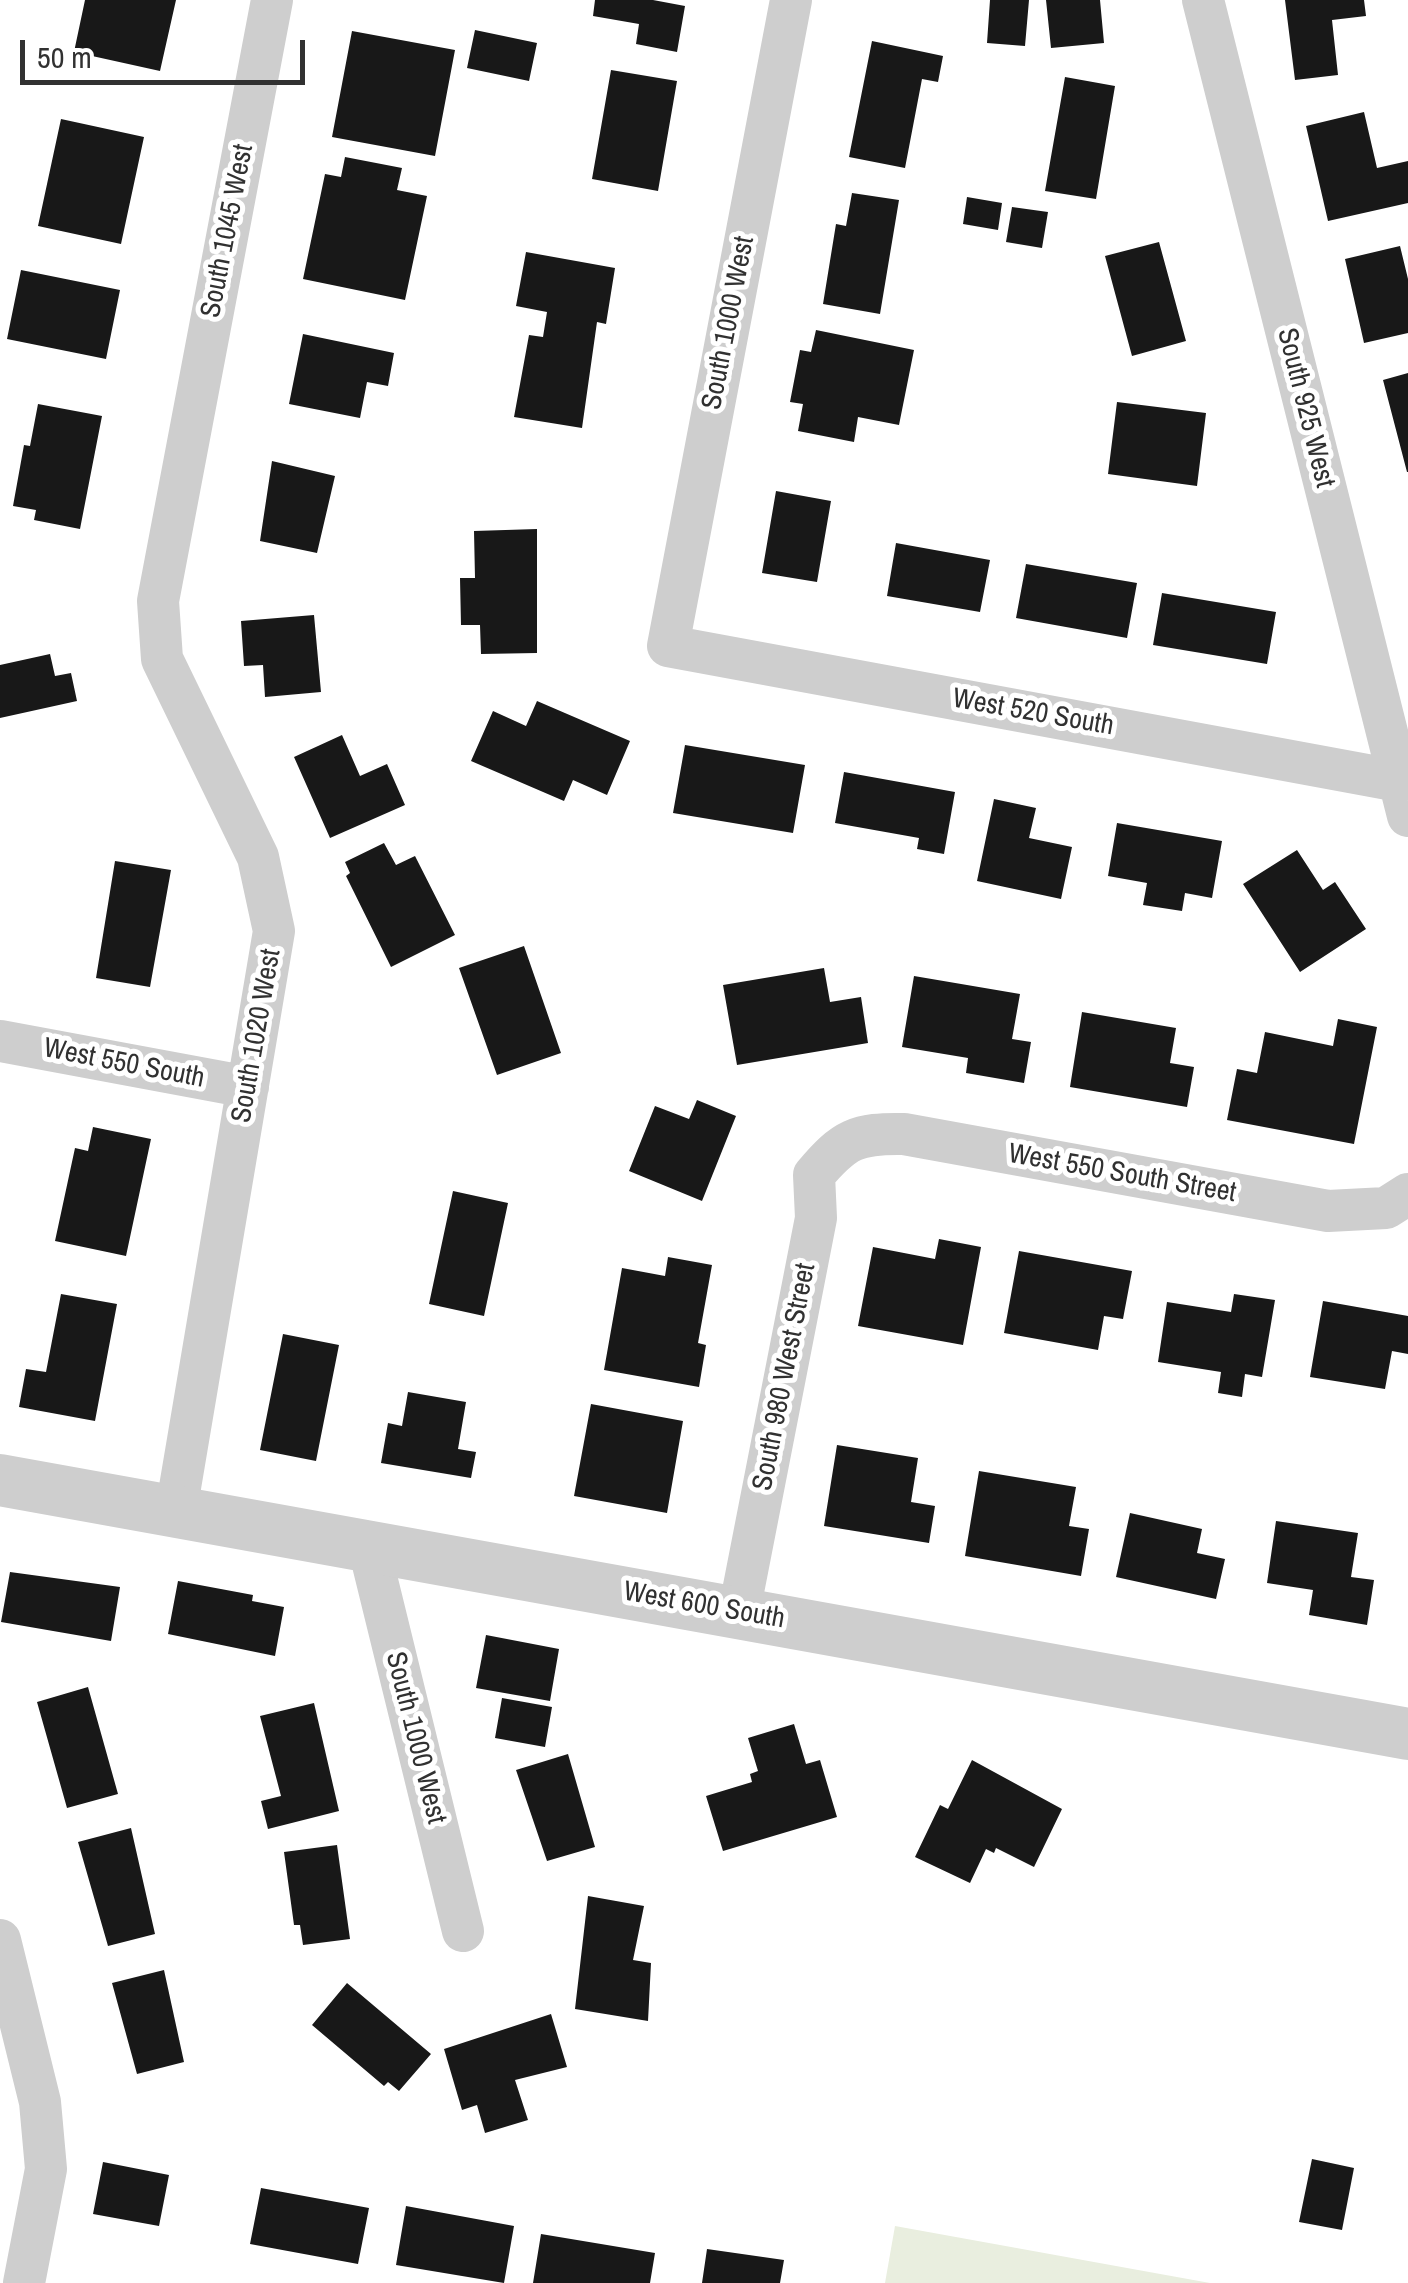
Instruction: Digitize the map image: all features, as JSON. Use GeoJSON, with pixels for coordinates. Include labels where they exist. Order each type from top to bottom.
{"type":"FeatureCollection","features":[{"type":"Feature","properties":{"kind":"street","name":"South 1045 West"},"geometry":{"type":"LineString","coordinates":[[185,462],[272,0]]}},
{"type":"Feature","properties":{"kind":"street","name":"South 1000 West"},"geometry":{"type":"LineString","coordinates":[[668,646],[791,0]]}},
{"type":"Feature","properties":{"kind":"street","name":"South 925 West"},"geometry":{"type":"LineString","coordinates":[[1203,0],[1404,798]]}},
{"type":"Feature","properties":{"kind":"street","name":"South 1020 West"},"geometry":{"type":"LineString","coordinates":[[176,1511],[274,931],[258,856],[162,659],[158,600],[185,462]]}},
{"type":"Feature","properties":{"kind":"street","name":"West 520 South"},"geometry":{"type":"LineString","coordinates":[[668,646],[1404,798]]}},
{"type":"Feature","properties":{"kind":"street","name":"West 550 South"},"geometry":{"type":"LineString","coordinates":[[0,1041],[248,1087]]}},
{"type":"Feature","properties":{"kind":"street","name":"West 550 South Street"},"geometry":{"type":"LineString","coordinates":[[836,1148],[865,1133],[904,1134],[1328,1211],[1386,1208],[1408,1194]]}},
{"type":"Feature","properties":{"kind":"street","name":"South 980 West Street"},"geometry":{"type":"LineString","coordinates":[[739,1612],[816,1218],[814,1176],[836,1148]]}},
{"type":"Feature","properties":{"kind":"street","name":"West 600 South"},"geometry":{"type":"LineString","coordinates":[[0,1480],[1408,1734]]}},
{"type":"Feature","properties":{"kind":"street","name":"South 1000 West"},"geometry":{"type":"LineString","coordinates":[[368,1544],[463,1930]]}},
{"type":"Feature","properties":{"kind":"street"},"geometry":{"type":"LineString","coordinates":[[0,1940],[40,2102],[46,2169],[24,2283]]}},
{"type":"Feature","properties":{"kind":"shaded area"},"geometry":{"type":"Polygon","coordinates":[[[895,2226],[1210,2283],[885,2283],[895,2226]]]}},
{"type":"Feature","properties":{"kind":"building"},"geometry":{"type":"Polygon","coordinates":[[[85,0],[176,0],[160,71],[74,52],[85,0]]]}},
{"type":"Feature","properties":{"kind":"building"},"geometry":{"type":"Polygon","coordinates":[[[595,0],[653,0],[685,6],[677,52],[636,44],[639,24],[593,16],[595,0]]]}},
{"type":"Feature","properties":{"kind":"building"},"geometry":{"type":"Polygon","coordinates":[[[990,0],[1029,0],[1025,46],[987,43],[990,0]]]}},
{"type":"Feature","properties":{"kind":"building"},"geometry":{"type":"Polygon","coordinates":[[[1046,0],[1100,0],[1104,43],[1051,48],[1046,0]]]}},
{"type":"Feature","properties":{"kind":"building"},"geometry":{"type":"Polygon","coordinates":[[[1285,0],[1364,0],[1366,16],[1332,20],[1338,75],[1295,80],[1285,0]]]}},
{"type":"Feature","properties":{"kind":"building"},"geometry":{"type":"Polygon","coordinates":[[[475,30],[537,43],[529,81],[467,68],[475,30]]]}},
{"type":"Feature","properties":{"kind":"building"},"geometry":{"type":"Polygon","coordinates":[[[352,31],[455,50],[435,156],[332,137],[352,31]]]}},
{"type":"Feature","properties":{"kind":"building"},"geometry":{"type":"Polygon","coordinates":[[[872,41],[943,56],[938,82],[922,79],[905,168],[849,157],[872,41]]]}},
{"type":"Feature","properties":{"kind":"building"},"geometry":{"type":"Polygon","coordinates":[[[611,70],[677,81],[658,191],[592,179],[611,70]]]}},
{"type":"Feature","properties":{"kind":"building"},"geometry":{"type":"Polygon","coordinates":[[[1065,77],[1115,86],[1096,199],[1045,191],[1065,77]]]}},
{"type":"Feature","properties":{"kind":"building"},"geometry":{"type":"Polygon","coordinates":[[[1364,112],[1377,168],[1408,161],[1408,203],[1328,221],[1306,126],[1364,112]]]}},
{"type":"Feature","properties":{"kind":"building"},"geometry":{"type":"Polygon","coordinates":[[[61,119],[144,137],[121,244],[38,226],[61,119]]]}},
{"type":"Feature","properties":{"kind":"building"},"geometry":{"type":"Polygon","coordinates":[[[345,157],[402,168],[397,190],[427,196],[405,300],[303,279],[325,174],[341,177],[345,157]]]}},
{"type":"Feature","properties":{"kind":"building"},"geometry":{"type":"Polygon","coordinates":[[[852,193],[899,200],[880,314],[823,304],[836,224],[846,226],[852,193]]]}},
{"type":"Feature","properties":{"kind":"building"},"geometry":{"type":"Polygon","coordinates":[[[967,197],[1002,203],[998,230],[963,224],[967,197]]]}},
{"type":"Feature","properties":{"kind":"building"},"geometry":{"type":"Polygon","coordinates":[[[1012,207],[1048,212],[1042,248],[1006,242],[1012,207]]]}},
{"type":"Feature","properties":{"kind":"building"},"geometry":{"type":"Polygon","coordinates":[[[1159,242],[1186,341],[1132,356],[1105,256],[1159,242]]]}},
{"type":"Feature","properties":{"kind":"building"},"geometry":{"type":"Polygon","coordinates":[[[1400,246],[1408,279],[1408,333],[1364,343],[1345,259],[1400,246]]]}},
{"type":"Feature","properties":{"kind":"building"},"geometry":{"type":"Polygon","coordinates":[[[526,252],[615,268],[606,324],[597,322],[582,428],[514,417],[529,335],[543,337],[547,312],[516,306],[526,252]]]}},
{"type":"Feature","properties":{"kind":"building"},"geometry":{"type":"Polygon","coordinates":[[[21,270],[120,290],[106,359],[7,339],[21,270]]]}},
{"type":"Feature","properties":{"kind":"building"},"geometry":{"type":"Polygon","coordinates":[[[816,330],[914,350],[899,425],[858,417],[854,442],[798,431],[803,404],[790,402],[800,350],[811,352],[816,330]]]}},
{"type":"Feature","properties":{"kind":"building"},"geometry":{"type":"Polygon","coordinates":[[[303,334],[394,353],[388,386],[367,382],[360,418],[289,404],[303,334]]]}},
{"type":"Feature","properties":{"kind":"building"},"geometry":{"type":"Polygon","coordinates":[[[1408,373],[1408,472],[1407,472],[1383,380],[1408,373]]]}},
{"type":"Feature","properties":{"kind":"building"},"geometry":{"type":"Polygon","coordinates":[[[1117,402],[1206,413],[1197,486],[1108,474],[1117,402]]]}},
{"type":"Feature","properties":{"kind":"building"},"geometry":{"type":"Polygon","coordinates":[[[38,404],[102,416],[80,529],[34,520],[36,510],[13,506],[24,445],[30,446],[38,404]]]}},
{"type":"Feature","properties":{"kind":"building"},"geometry":{"type":"Polygon","coordinates":[[[272,461],[335,476],[317,553],[260,541],[272,461]]]}},
{"type":"Feature","properties":{"kind":"building"},"geometry":{"type":"Polygon","coordinates":[[[776,491],[831,501],[817,582],[762,573],[776,491]]]}},
{"type":"Feature","properties":{"kind":"building"},"geometry":{"type":"Polygon","coordinates":[[[537,529],[537,653],[481,654],[480,625],[461,625],[460,578],[475,578],[474,531],[537,529]]]}},
{"type":"Feature","properties":{"kind":"building"},"geometry":{"type":"Polygon","coordinates":[[[896,543],[990,560],[980,612],[887,596],[896,543]]]}},
{"type":"Feature","properties":{"kind":"building"},"geometry":{"type":"Polygon","coordinates":[[[1026,564],[1137,583],[1127,638],[1016,618],[1026,564]]]}},
{"type":"Feature","properties":{"kind":"building"},"geometry":{"type":"Polygon","coordinates":[[[1162,593],[1276,612],[1267,664],[1153,645],[1162,593]]]}},
{"type":"Feature","properties":{"kind":"building"},"geometry":{"type":"Polygon","coordinates":[[[314,615],[321,692],[265,697],[263,665],[244,666],[241,621],[314,615]]]}},
{"type":"Feature","properties":{"kind":"building"},"geometry":{"type":"Polygon","coordinates":[[[50,654],[55,676],[71,673],[77,701],[0,718],[0,665],[50,654]]]}},
{"type":"Feature","properties":{"kind":"building"},"geometry":{"type":"Polygon","coordinates":[[[537,701],[630,741],[607,795],[573,780],[564,801],[471,761],[493,711],[526,726],[537,701]]]}},
{"type":"Feature","properties":{"kind":"building"},"geometry":{"type":"Polygon","coordinates":[[[342,735],[360,776],[387,764],[405,805],[330,838],[294,757],[342,735]]]}},
{"type":"Feature","properties":{"kind":"building"},"geometry":{"type":"Polygon","coordinates":[[[685,745],[805,765],[793,833],[673,813],[685,745]]]}},
{"type":"Feature","properties":{"kind":"building"},"geometry":{"type":"Polygon","coordinates":[[[844,772],[955,792],[944,854],[917,849],[919,838],[835,823],[844,772]]]}},
{"type":"Feature","properties":{"kind":"building"},"geometry":{"type":"Polygon","coordinates":[[[994,799],[1036,808],[1029,838],[1072,847],[1061,899],[977,881],[994,799]]]}},
{"type":"Feature","properties":{"kind":"building"},"geometry":{"type":"Polygon","coordinates":[[[1117,823],[1222,841],[1212,898],[1185,893],[1182,911],[1143,905],[1147,883],[1108,876],[1117,823]]]}},
{"type":"Feature","properties":{"kind":"building"},"geometry":{"type":"Polygon","coordinates":[[[384,843],[396,865],[415,856],[455,935],[391,967],[346,876],[350,873],[345,862],[384,843]]]}},
{"type":"Feature","properties":{"kind":"building"},"geometry":{"type":"Polygon","coordinates":[[[1297,850],[1323,890],[1335,882],[1366,929],[1300,972],[1243,884],[1297,850]]]}},
{"type":"Feature","properties":{"kind":"building"},"geometry":{"type":"Polygon","coordinates":[[[115,861],[171,870],[150,987],[96,978],[115,861]]]}},
{"type":"Feature","properties":{"kind":"building"},"geometry":{"type":"Polygon","coordinates":[[[524,946],[561,1053],[497,1075],[459,968],[524,946]]]}},
{"type":"Feature","properties":{"kind":"building"},"geometry":{"type":"Polygon","coordinates":[[[824,968],[830,1002],[861,997],[868,1043],[737,1065],[723,985],[824,968]]]}},
{"type":"Feature","properties":{"kind":"building"},"geometry":{"type":"Polygon","coordinates":[[[914,976],[1020,994],[1012,1039],[1031,1042],[1024,1083],[966,1073],[968,1058],[902,1047],[914,976]]]}},
{"type":"Feature","properties":{"kind":"building"},"geometry":{"type":"Polygon","coordinates":[[[1082,1012],[1176,1028],[1170,1063],[1194,1067],[1187,1107],[1070,1087],[1082,1012]]]}},
{"type":"Feature","properties":{"kind":"building"},"geometry":{"type":"Polygon","coordinates":[[[1338,1019],[1377,1027],[1354,1144],[1227,1120],[1237,1069],[1257,1073],[1265,1032],[1333,1046],[1338,1019]]]}},
{"type":"Feature","properties":{"kind":"building"},"geometry":{"type":"Polygon","coordinates":[[[697,1100],[736,1116],[702,1201],[629,1171],[655,1106],[689,1119],[697,1100]]]}},
{"type":"Feature","properties":{"kind":"building"},"geometry":{"type":"Polygon","coordinates":[[[93,1127],[151,1139],[126,1256],[55,1241],[75,1148],[88,1151],[93,1127]]]}},
{"type":"Feature","properties":{"kind":"building"},"geometry":{"type":"Polygon","coordinates":[[[453,1191],[508,1203],[484,1316],[429,1304],[453,1191]]]}},
{"type":"Feature","properties":{"kind":"building"},"geometry":{"type":"Polygon","coordinates":[[[939,1239],[981,1247],[963,1345],[858,1326],[873,1247],[935,1259],[939,1239]]]}},
{"type":"Feature","properties":{"kind":"building"},"geometry":{"type":"Polygon","coordinates":[[[1019,1251],[1132,1271],[1123,1319],[1104,1316],[1098,1350],[1004,1333],[1019,1251]]]}},
{"type":"Feature","properties":{"kind":"building"},"geometry":{"type":"Polygon","coordinates":[[[668,1257],[712,1265],[698,1343],[706,1345],[699,1387],[604,1370],[622,1268],[665,1276],[668,1257]]]}},
{"type":"Feature","properties":{"kind":"building"},"geometry":{"type":"Polygon","coordinates":[[[61,1294],[117,1304],[95,1421],[19,1407],[26,1369],[46,1372],[61,1294]]]}},
{"type":"Feature","properties":{"kind":"building"},"geometry":{"type":"Polygon","coordinates":[[[1234,1294],[1275,1300],[1262,1377],[1245,1374],[1242,1397],[1218,1393],[1221,1372],[1158,1362],[1167,1302],[1231,1312],[1234,1294]]]}},
{"type":"Feature","properties":{"kind":"building"},"geometry":{"type":"Polygon","coordinates":[[[1323,1301],[1408,1316],[1408,1354],[1392,1351],[1385,1389],[1310,1377],[1323,1301]]]}},
{"type":"Feature","properties":{"kind":"building"},"geometry":{"type":"Polygon","coordinates":[[[283,1334],[339,1345],[316,1461],[260,1450],[283,1334]]]}},
{"type":"Feature","properties":{"kind":"building"},"geometry":{"type":"Polygon","coordinates":[[[408,1392],[466,1402],[458,1449],[476,1452],[471,1478],[381,1463],[388,1423],[402,1426],[408,1392]]]}},
{"type":"Feature","properties":{"kind":"building"},"geometry":{"type":"Polygon","coordinates":[[[591,1404],[683,1421],[667,1513],[574,1496],[591,1404]]]}},
{"type":"Feature","properties":{"kind":"building"},"geometry":{"type":"Polygon","coordinates":[[[837,1445],[918,1458],[911,1502],[935,1506],[929,1543],[824,1526],[837,1445]]]}},
{"type":"Feature","properties":{"kind":"building"},"geometry":{"type":"Polygon","coordinates":[[[979,1471],[1076,1487],[1069,1526],[1089,1529],[1081,1576],[965,1556],[979,1471]]]}},
{"type":"Feature","properties":{"kind":"building"},"geometry":{"type":"Polygon","coordinates":[[[1130,1513],[1202,1529],[1197,1553],[1225,1559],[1216,1599],[1116,1577],[1130,1513]]]}},
{"type":"Feature","properties":{"kind":"building"},"geometry":{"type":"Polygon","coordinates":[[[1276,1521],[1358,1533],[1351,1577],[1374,1580],[1367,1625],[1309,1615],[1313,1590],[1267,1583],[1276,1521]]]}},
{"type":"Feature","properties":{"kind":"building"},"geometry":{"type":"Polygon","coordinates":[[[10,1572],[120,1587],[111,1641],[1,1622],[10,1572]]]}},
{"type":"Feature","properties":{"kind":"building"},"geometry":{"type":"Polygon","coordinates":[[[178,1581],[253,1595],[252,1601],[284,1607],[275,1656],[168,1634],[178,1581]]]}},
{"type":"Feature","properties":{"kind":"building"},"geometry":{"type":"Polygon","coordinates":[[[486,1635],[559,1649],[550,1701],[476,1688],[486,1635]]]}},
{"type":"Feature","properties":{"kind":"building"},"geometry":{"type":"Polygon","coordinates":[[[88,1687],[118,1794],[67,1808],[37,1702],[88,1687]]]}},
{"type":"Feature","properties":{"kind":"building"},"geometry":{"type":"Polygon","coordinates":[[[502,1698],[552,1707],[545,1747],[495,1738],[502,1698]]]}},
{"type":"Feature","properties":{"kind":"building"},"geometry":{"type":"Polygon","coordinates":[[[314,1703],[339,1811],[268,1829],[261,1801],[281,1796],[260,1716],[314,1703]]]}},
{"type":"Feature","properties":{"kind":"building"},"geometry":{"type":"Polygon","coordinates":[[[794,1724],[806,1764],[820,1760],[837,1817],[723,1851],[706,1796],[752,1782],[750,1774],[758,1771],[748,1738],[794,1724]]]}},
{"type":"Feature","properties":{"kind":"building"},"geometry":{"type":"Polygon","coordinates":[[[568,1754],[595,1847],[547,1861],[516,1770],[568,1754]]]}},
{"type":"Feature","properties":{"kind":"building"},"geometry":{"type":"Polygon","coordinates":[[[972,1760],[1062,1809],[1034,1867],[996,1848],[994,1853],[986,1849],[970,1883],[915,1857],[940,1805],[948,1809],[972,1760]]]}},
{"type":"Feature","properties":{"kind":"building"},"geometry":{"type":"Polygon","coordinates":[[[131,1828],[155,1934],[108,1946],[78,1842],[131,1828]]]}},
{"type":"Feature","properties":{"kind":"building"},"geometry":{"type":"Polygon","coordinates":[[[337,1845],[350,1939],[303,1945],[300,1925],[294,1925],[284,1852],[337,1845]]]}},
{"type":"Feature","properties":{"kind":"building"},"geometry":{"type":"Polygon","coordinates":[[[588,1896],[644,1906],[633,1960],[651,1963],[648,2021],[575,2009],[588,1896]]]}},
{"type":"Feature","properties":{"kind":"building"},"geometry":{"type":"Polygon","coordinates":[[[164,1970],[184,2062],[137,2074],[112,1983],[164,1970]]]}},
{"type":"Feature","properties":{"kind":"building"},"geometry":{"type":"Polygon","coordinates":[[[347,1983],[431,2054],[399,2091],[388,2082],[384,2086],[312,2025],[347,1983]]]}},
{"type":"Feature","properties":{"kind":"building"},"geometry":{"type":"Polygon","coordinates":[[[551,2014],[567,2067],[515,2080],[528,2120],[485,2133],[477,2105],[462,2110],[444,2049],[551,2014]]]}},
{"type":"Feature","properties":{"kind":"building"},"geometry":{"type":"Polygon","coordinates":[[[1312,2159],[1354,2168],[1342,2230],[1299,2222],[1312,2159]]]}},
{"type":"Feature","properties":{"kind":"building"},"geometry":{"type":"Polygon","coordinates":[[[103,2162],[169,2175],[159,2226],[93,2214],[103,2162]]]}},
{"type":"Feature","properties":{"kind":"building"},"geometry":{"type":"Polygon","coordinates":[[[261,2188],[369,2208],[358,2264],[250,2244],[261,2188]]]}},
{"type":"Feature","properties":{"kind":"building"},"geometry":{"type":"Polygon","coordinates":[[[406,2206],[514,2226],[504,2283],[396,2265],[406,2206]]]}},
{"type":"Feature","properties":{"kind":"building"},"geometry":{"type":"Polygon","coordinates":[[[541,2234],[655,2253],[650,2283],[533,2283],[541,2234]]]}},
{"type":"Feature","properties":{"kind":"building"},"geometry":{"type":"Polygon","coordinates":[[[707,2249],[784,2260],[780,2283],[702,2283],[707,2249]]]}}]}
